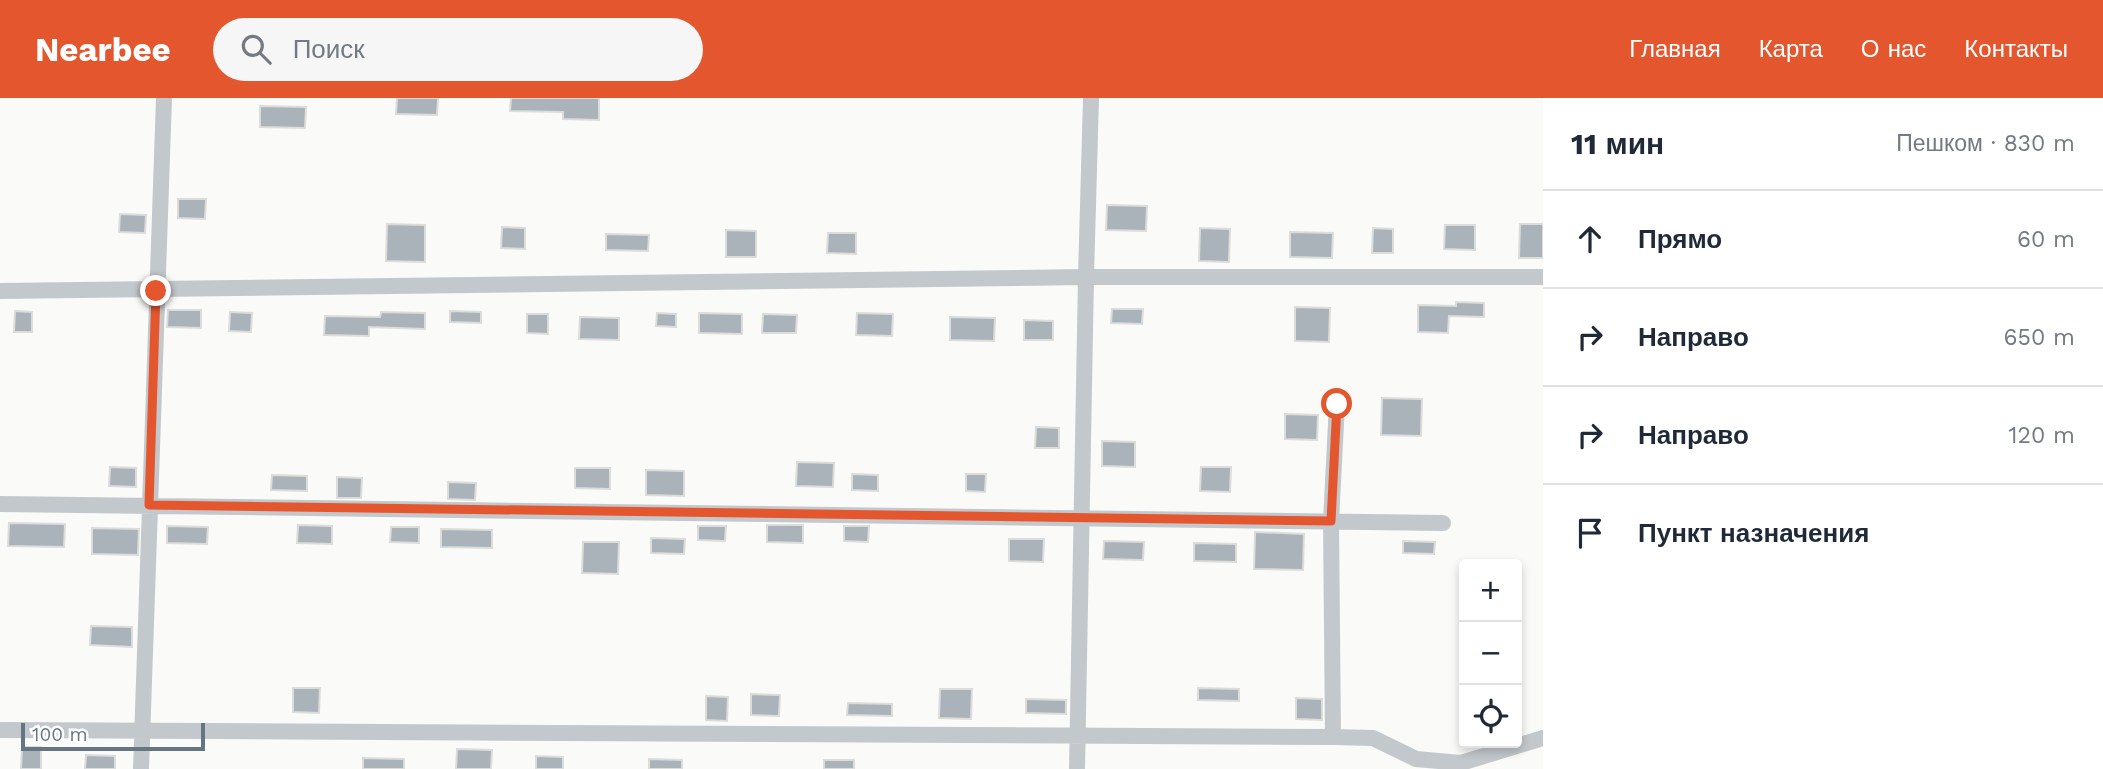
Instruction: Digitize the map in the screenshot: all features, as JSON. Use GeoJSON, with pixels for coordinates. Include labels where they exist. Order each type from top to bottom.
{"type":"FeatureCollection","features":[{"type":"Feature","properties":{"kind":"street"},"geometry":{"type":"LineString","coordinates":[[141,769],[164,98]]}},
{"type":"Feature","properties":{"kind":"street"},"geometry":{"type":"LineString","coordinates":[[1077,769],[1080,518],[1091,98]]}},
{"type":"Feature","properties":{"kind":"street"},"geometry":{"type":"LineString","coordinates":[[0,291],[1086,277],[1543,277]]}},
{"type":"Feature","properties":{"kind":"street"},"geometry":{"type":"LineString","coordinates":[[1333,737],[1331,521],[1337,404]]}},
{"type":"Feature","properties":{"kind":"street"},"geometry":{"type":"LineString","coordinates":[[0,504],[1443,523]]}},
{"type":"Feature","properties":{"kind":"street"},"geometry":{"type":"LineString","coordinates":[[0,730],[1333,737],[1373,738],[1416,759],[1461,763],[1543,738]]}},
{"type":"Feature","properties":{"kind":"building"},"geometry":{"type":"Polygon","coordinates":[[[397,98],[438,98],[437,115],[396,114],[397,98]]]}},
{"type":"Feature","properties":{"kind":"building"},"geometry":{"type":"Polygon","coordinates":[[[511,98],[599,98],[599,120],[563,119],[563,112],[510,111],[511,98]]]}},
{"type":"Feature","properties":{"kind":"building"},"geometry":{"type":"Polygon","coordinates":[[[260,106],[306,107],[305,128],[260,127],[260,106]]]}},
{"type":"Feature","properties":{"kind":"building"},"geometry":{"type":"Polygon","coordinates":[[[178,199],[206,199],[205,219],[178,218],[178,199]]]}},
{"type":"Feature","properties":{"kind":"building"},"geometry":{"type":"Polygon","coordinates":[[[1107,205],[1147,206],[1146,231],[1106,230],[1107,205]]]}},
{"type":"Feature","properties":{"kind":"building"},"geometry":{"type":"Polygon","coordinates":[[[120,214],[146,215],[145,233],[119,232],[120,214]]]}},
{"type":"Feature","properties":{"kind":"building"},"geometry":{"type":"Polygon","coordinates":[[[387,224],[425,225],[425,262],[386,261],[387,224]]]}},
{"type":"Feature","properties":{"kind":"building"},"geometry":{"type":"Polygon","coordinates":[[[1520,224],[1543,224],[1543,258],[1519,258],[1520,224]]]}},
{"type":"Feature","properties":{"kind":"building"},"geometry":{"type":"Polygon","coordinates":[[[1445,225],[1475,225],[1475,250],[1444,249],[1445,225]]]}},
{"type":"Feature","properties":{"kind":"building"},"geometry":{"type":"Polygon","coordinates":[[[502,227],[525,228],[525,249],[501,248],[502,227]]]}},
{"type":"Feature","properties":{"kind":"building"},"geometry":{"type":"Polygon","coordinates":[[[1200,228],[1230,229],[1229,262],[1199,261],[1200,228]]]}},
{"type":"Feature","properties":{"kind":"building"},"geometry":{"type":"Polygon","coordinates":[[[1373,228],[1393,229],[1393,253],[1372,253],[1373,228]]]}},
{"type":"Feature","properties":{"kind":"building"},"geometry":{"type":"Polygon","coordinates":[[[726,230],[756,231],[756,257],[726,257],[726,230]]]}},
{"type":"Feature","properties":{"kind":"building"},"geometry":{"type":"Polygon","coordinates":[[[1290,232],[1333,233],[1332,258],[1290,257],[1290,232]]]}},
{"type":"Feature","properties":{"kind":"building"},"geometry":{"type":"Polygon","coordinates":[[[828,233],[856,233],[856,254],[827,253],[828,233]]]}},
{"type":"Feature","properties":{"kind":"building"},"geometry":{"type":"Polygon","coordinates":[[[606,234],[649,235],[648,251],[606,250],[606,234]]]}},
{"type":"Feature","properties":{"kind":"building"},"geometry":{"type":"Polygon","coordinates":[[[1456,302],[1484,303],[1484,317],[1449,316],[1448,333],[1418,332],[1418,305],[1456,306],[1456,302]]]}},
{"type":"Feature","properties":{"kind":"building"},"geometry":{"type":"Polygon","coordinates":[[[1295,307],[1330,308],[1329,342],[1295,341],[1295,307]]]}},
{"type":"Feature","properties":{"kind":"building"},"geometry":{"type":"Polygon","coordinates":[[[1112,309],[1143,309],[1142,324],[1111,323],[1112,309]]]}},
{"type":"Feature","properties":{"kind":"building"},"geometry":{"type":"Polygon","coordinates":[[[168,310],[201,310],[201,328],[167,327],[168,310]]]}},
{"type":"Feature","properties":{"kind":"building"},"geometry":{"type":"Polygon","coordinates":[[[15,311],[32,312],[32,332],[14,332],[15,311]]]}},
{"type":"Feature","properties":{"kind":"building"},"geometry":{"type":"Polygon","coordinates":[[[450,311],[481,312],[481,323],[450,322],[450,311]]]}},
{"type":"Feature","properties":{"kind":"building"},"geometry":{"type":"Polygon","coordinates":[[[230,312],[252,313],[251,332],[229,331],[230,312]]]}},
{"type":"Feature","properties":{"kind":"building"},"geometry":{"type":"Polygon","coordinates":[[[381,312],[425,313],[425,329],[369,327],[369,336],[324,335],[325,316],[380,317],[381,312]]]}},
{"type":"Feature","properties":{"kind":"building"},"geometry":{"type":"Polygon","coordinates":[[[657,313],[676,314],[676,327],[656,326],[657,313]]]}},
{"type":"Feature","properties":{"kind":"building"},"geometry":{"type":"Polygon","coordinates":[[[699,313],[742,314],[742,334],[699,333],[699,313]]]}},
{"type":"Feature","properties":{"kind":"building"},"geometry":{"type":"Polygon","coordinates":[[[857,313],[893,314],[892,336],[856,335],[857,313]]]}},
{"type":"Feature","properties":{"kind":"building"},"geometry":{"type":"Polygon","coordinates":[[[527,314],[548,314],[548,334],[527,333],[527,314]]]}},
{"type":"Feature","properties":{"kind":"building"},"geometry":{"type":"Polygon","coordinates":[[[763,314],[797,315],[796,333],[762,333],[763,314]]]}},
{"type":"Feature","properties":{"kind":"building"},"geometry":{"type":"Polygon","coordinates":[[[580,317],[619,318],[619,340],[579,339],[580,317]]]}},
{"type":"Feature","properties":{"kind":"building"},"geometry":{"type":"Polygon","coordinates":[[[950,317],[995,318],[994,341],[950,340],[950,317]]]}},
{"type":"Feature","properties":{"kind":"building"},"geometry":{"type":"Polygon","coordinates":[[[1024,320],[1053,321],[1053,340],[1024,340],[1024,320]]]}},
{"type":"Feature","properties":{"kind":"building"},"geometry":{"type":"Polygon","coordinates":[[[1382,398],[1422,399],[1421,436],[1381,435],[1382,398]]]}},
{"type":"Feature","properties":{"kind":"building"},"geometry":{"type":"Polygon","coordinates":[[[1285,414],[1318,415],[1317,440],[1285,439],[1285,414]]]}},
{"type":"Feature","properties":{"kind":"building"},"geometry":{"type":"Polygon","coordinates":[[[1036,427],[1059,428],[1059,448],[1035,448],[1036,427]]]}},
{"type":"Feature","properties":{"kind":"building"},"geometry":{"type":"Polygon","coordinates":[[[1102,441],[1135,442],[1135,467],[1102,466],[1102,441]]]}},
{"type":"Feature","properties":{"kind":"building"},"geometry":{"type":"Polygon","coordinates":[[[797,462],[834,463],[833,487],[796,486],[797,462]]]}},
{"type":"Feature","properties":{"kind":"building"},"geometry":{"type":"Polygon","coordinates":[[[110,467],[136,468],[136,487],[109,486],[110,467]]]}},
{"type":"Feature","properties":{"kind":"building"},"geometry":{"type":"Polygon","coordinates":[[[1201,467],[1231,467],[1230,492],[1200,491],[1201,467]]]}},
{"type":"Feature","properties":{"kind":"building"},"geometry":{"type":"Polygon","coordinates":[[[575,468],[610,468],[610,489],[575,488],[575,468]]]}},
{"type":"Feature","properties":{"kind":"building"},"geometry":{"type":"Polygon","coordinates":[[[646,470],[684,471],[684,496],[646,495],[646,470]]]}},
{"type":"Feature","properties":{"kind":"building"},"geometry":{"type":"Polygon","coordinates":[[[852,474],[878,475],[878,491],[852,490],[852,474]]]}},
{"type":"Feature","properties":{"kind":"building"},"geometry":{"type":"Polygon","coordinates":[[[966,474],[986,474],[985,492],[966,491],[966,474]]]}},
{"type":"Feature","properties":{"kind":"building"},"geometry":{"type":"Polygon","coordinates":[[[272,475],[307,476],[307,491],[271,490],[272,475]]]}},
{"type":"Feature","properties":{"kind":"building"},"geometry":{"type":"Polygon","coordinates":[[[337,477],[362,478],[361,498],[337,498],[337,477]]]}},
{"type":"Feature","properties":{"kind":"building"},"geometry":{"type":"Polygon","coordinates":[[[448,482],[476,483],[475,500],[448,499],[448,482]]]}},
{"type":"Feature","properties":{"kind":"building"},"geometry":{"type":"Polygon","coordinates":[[[9,523],[65,524],[64,547],[8,546],[9,523]]]}},
{"type":"Feature","properties":{"kind":"building"},"geometry":{"type":"Polygon","coordinates":[[[298,525],[332,526],[332,544],[297,543],[298,525]]]}},
{"type":"Feature","properties":{"kind":"building"},"geometry":{"type":"Polygon","coordinates":[[[767,525],[803,525],[803,543],[767,542],[767,525]]]}},
{"type":"Feature","properties":{"kind":"building"},"geometry":{"type":"Polygon","coordinates":[[[167,526],[208,527],[207,544],[167,543],[167,526]]]}},
{"type":"Feature","properties":{"kind":"building"},"geometry":{"type":"Polygon","coordinates":[[[698,526],[726,526],[725,541],[698,540],[698,526]]]}},
{"type":"Feature","properties":{"kind":"building"},"geometry":{"type":"Polygon","coordinates":[[[844,526],[869,526],[868,542],[844,541],[844,526]]]}},
{"type":"Feature","properties":{"kind":"building"},"geometry":{"type":"Polygon","coordinates":[[[391,527],[419,527],[419,543],[390,542],[391,527]]]}},
{"type":"Feature","properties":{"kind":"building"},"geometry":{"type":"Polygon","coordinates":[[[92,528],[139,529],[138,555],[92,554],[92,528]]]}},
{"type":"Feature","properties":{"kind":"building"},"geometry":{"type":"Polygon","coordinates":[[[441,529],[492,530],[492,548],[441,547],[441,529]]]}},
{"type":"Feature","properties":{"kind":"building"},"geometry":{"type":"Polygon","coordinates":[[[1255,532],[1304,534],[1303,570],[1254,569],[1255,532]]]}},
{"type":"Feature","properties":{"kind":"building"},"geometry":{"type":"Polygon","coordinates":[[[651,538],[685,539],[684,554],[651,553],[651,538]]]}},
{"type":"Feature","properties":{"kind":"building"},"geometry":{"type":"Polygon","coordinates":[[[1009,539],[1044,539],[1043,562],[1009,561],[1009,539]]]}},
{"type":"Feature","properties":{"kind":"building"},"geometry":{"type":"Polygon","coordinates":[[[1104,541],[1144,542],[1143,560],[1103,559],[1104,541]]]}},
{"type":"Feature","properties":{"kind":"building"},"geometry":{"type":"Polygon","coordinates":[[[1403,541],[1435,542],[1434,554],[1403,553],[1403,541]]]}},
{"type":"Feature","properties":{"kind":"building"},"geometry":{"type":"Polygon","coordinates":[[[583,542],[619,542],[618,574],[582,573],[583,542]]]}},
{"type":"Feature","properties":{"kind":"building"},"geometry":{"type":"Polygon","coordinates":[[[1194,543],[1236,544],[1236,562],[1194,561],[1194,543]]]}},
{"type":"Feature","properties":{"kind":"building"},"geometry":{"type":"Polygon","coordinates":[[[91,626],[132,627],[132,647],[90,645],[91,626]]]}},
{"type":"Feature","properties":{"kind":"building"},"geometry":{"type":"Polygon","coordinates":[[[293,688],[320,688],[319,713],[293,712],[293,688]]]}},
{"type":"Feature","properties":{"kind":"building"},"geometry":{"type":"Polygon","coordinates":[[[1198,688],[1239,689],[1239,701],[1198,700],[1198,688]]]}},
{"type":"Feature","properties":{"kind":"building"},"geometry":{"type":"Polygon","coordinates":[[[940,689],[972,689],[971,719],[939,718],[940,689]]]}},
{"type":"Feature","properties":{"kind":"building"},"geometry":{"type":"Polygon","coordinates":[[[751,694],[780,695],[779,716],[751,715],[751,694]]]}},
{"type":"Feature","properties":{"kind":"building"},"geometry":{"type":"Polygon","coordinates":[[[706,696],[728,697],[727,721],[706,720],[706,696]]]}},
{"type":"Feature","properties":{"kind":"building"},"geometry":{"type":"Polygon","coordinates":[[[1296,698],[1322,699],[1322,720],[1296,719],[1296,698]]]}},
{"type":"Feature","properties":{"kind":"building"},"geometry":{"type":"Polygon","coordinates":[[[1026,699],[1066,700],[1066,714],[1026,713],[1026,699]]]}},
{"type":"Feature","properties":{"kind":"building"},"geometry":{"type":"Polygon","coordinates":[[[848,703],[892,704],[892,716],[847,715],[848,703]]]}},
{"type":"Feature","properties":{"kind":"building"},"geometry":{"type":"Polygon","coordinates":[[[22,747],[41,747],[41,769],[21,769],[22,747]]]}},
{"type":"Feature","properties":{"kind":"building"},"geometry":{"type":"Polygon","coordinates":[[[457,749],[492,750],[491,769],[456,769],[457,749]]]}},
{"type":"Feature","properties":{"kind":"building"},"geometry":{"type":"Polygon","coordinates":[[[86,755],[115,756],[115,769],[85,769],[86,755]]]}},
{"type":"Feature","properties":{"kind":"building"},"geometry":{"type":"Polygon","coordinates":[[[536,756],[563,757],[563,769],[536,769],[536,756]]]}},
{"type":"Feature","properties":{"kind":"building"},"geometry":{"type":"Polygon","coordinates":[[[363,758],[404,759],[404,769],[363,769],[363,758]]]}},
{"type":"Feature","properties":{"kind":"building"},"geometry":{"type":"Polygon","coordinates":[[[649,759],[682,760],[682,769],[649,769],[649,759]]]}},
{"type":"Feature","properties":{"kind":"building"},"geometry":{"type":"Polygon","coordinates":[[[824,760],[854,760],[854,769],[824,769],[824,760]]]}},
{"type":"Feature","properties":{"kind":"route"},"geometry":{"type":"LineString","coordinates":[[156,291],[149,505],[1331,521],[1337,404]]}}]}
